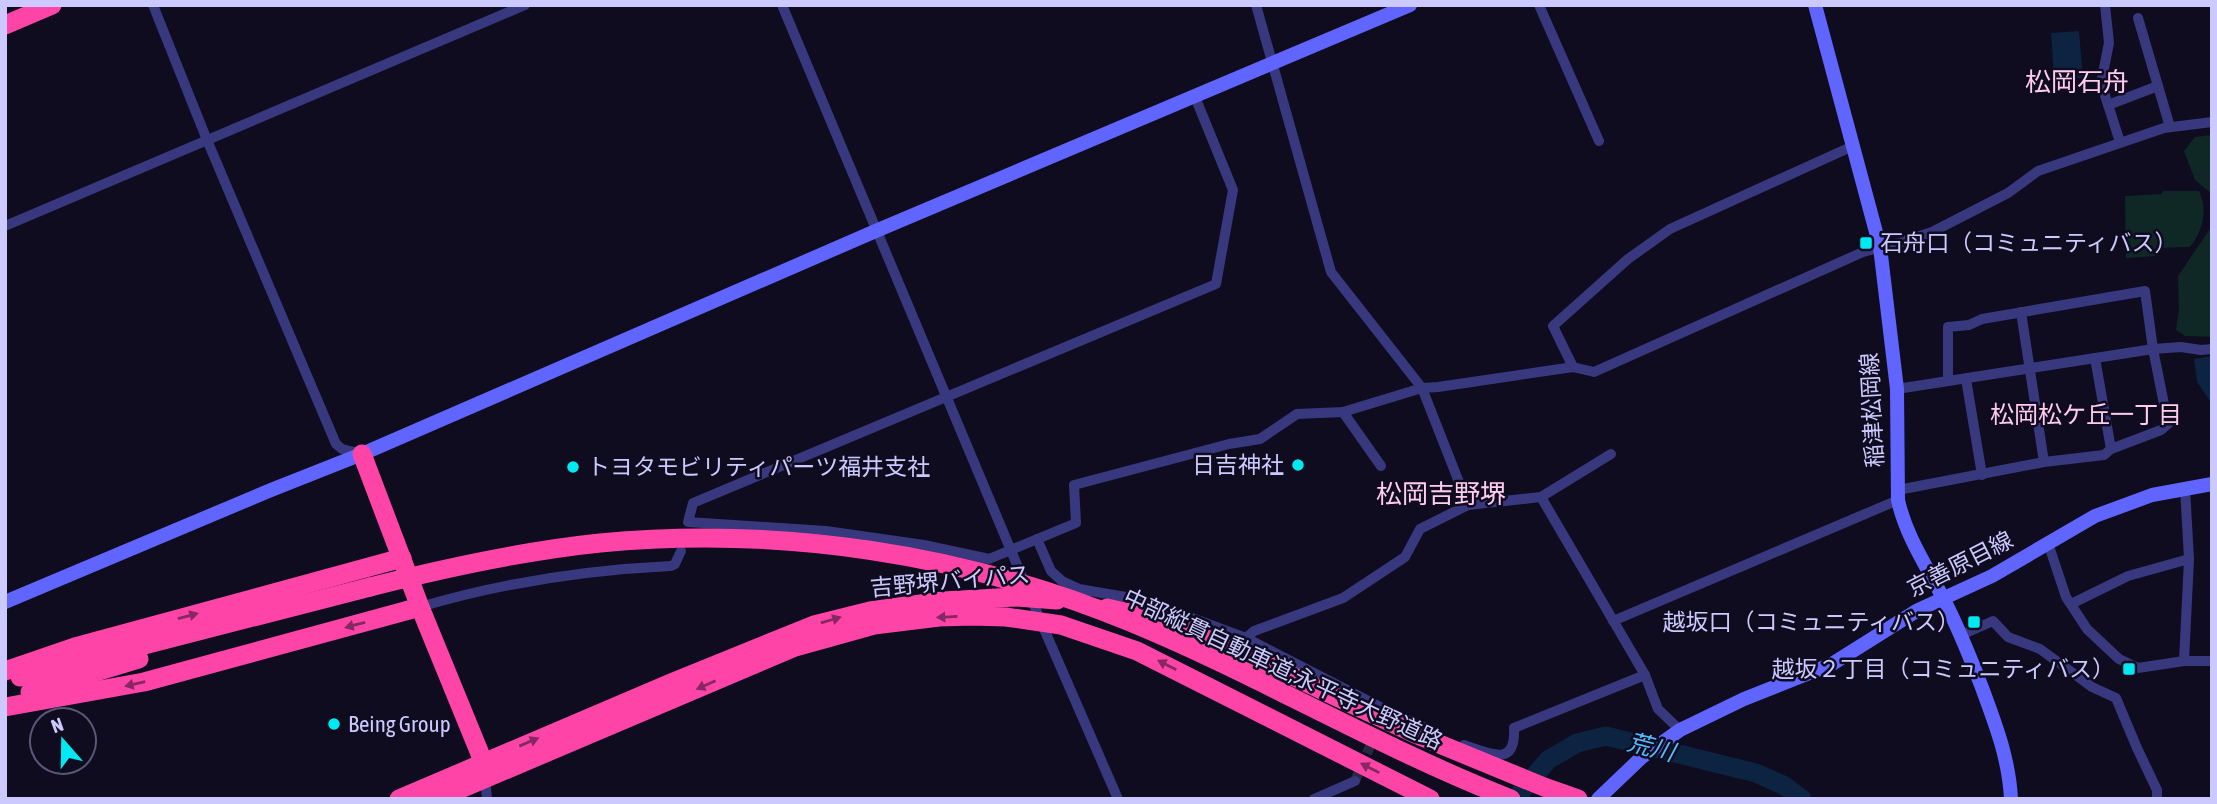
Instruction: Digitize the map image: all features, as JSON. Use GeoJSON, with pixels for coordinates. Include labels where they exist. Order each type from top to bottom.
{"type":"FeatureCollection","features":[{"type":"Feature","properties":{"kind":"highway"},"geometry":{"type":"LineString","coordinates":[[5,25],[52,5]]}},
{"type":"Feature","properties":{"kind":"highway"},"geometry":{"type":"LineString","coordinates":[[362,454],[484,769]]}},
{"type":"Feature","properties":{"kind":"highway","name":"中部縦貫自動車道;永平寺大野道路"},"geometry":{"type":"LineString","coordinates":[[5,681],[370,587],[512,555],[643,540],[776,540],[864,550],[954,566],[1083,604],[1214,658],[1434,766],[1511,799]]}},
{"type":"Feature","properties":{"kind":"highway"},"geometry":{"type":"LineString","coordinates":[[5,671],[75,646],[402,558]]}},
{"type":"Feature","properties":{"kind":"highway","name":"中部縦貫自動車道;永平寺大野道路"},"geometry":{"type":"LineString","coordinates":[[5,699],[330,597]]}},
{"type":"Feature","properties":{"kind":"highway","name":"吉野堺バイパス"},"geometry":{"type":"LineString","coordinates":[[437,799],[484,769],[814,625],[900,606],[999,597],[1031,597],[1135,613],[1200,633],[1415,734],[1578,799]]}},
{"type":"Feature","properties":{"kind":"highway"},"geometry":{"type":"LineString","coordinates":[[5,707],[144,682],[420,607]]}},
{"type":"Feature","properties":{"kind":"highway","name":"吉野堺バイパス"},"geometry":{"type":"LineString","coordinates":[[399,799],[484,769],[820,639],[874,625],[939,617],[989,616],[1079,630],[1154,659],[1430,799]]}},
{"type":"Feature","properties":{"kind":"street"},"geometry":{"type":"LineString","coordinates":[[153,5],[207,140],[336,444],[342,449],[362,454]]}},
{"type":"Feature","properties":{"kind":"street"},"geometry":{"type":"LineString","coordinates":[[5,226],[525,5]]}},
{"type":"Feature","properties":{"kind":"street"},"geometry":{"type":"LineString","coordinates":[[782,5],[1118,799]]}},
{"type":"Feature","properties":{"kind":"street"},"geometry":{"type":"LineString","coordinates":[[1256,5],[1331,271],[1422,388],[1468,505]]}},
{"type":"Feature","properties":{"kind":"street"},"geometry":{"type":"LineString","coordinates":[[5,603],[263,493],[362,454],[878,230],[1410,5]]}},
{"type":"Feature","properties":{"kind":"street"},"geometry":{"type":"LineString","coordinates":[[1539,5],[1599,141]]}},
{"type":"Feature","properties":{"kind":"street","name":"稲津松岡線"},"geometry":{"type":"LineString","coordinates":[[1815,5],[1880,247],[1897,390],[1898,495],[1902,515],[1918,553],[1961,635],[2000,738],[2011,799]]}},
{"type":"Feature","properties":{"kind":"street"},"geometry":{"type":"LineString","coordinates":[[2105,5],[2109,43],[2101,83],[2120,142]]}},
{"type":"Feature","properties":{"kind":"street"},"geometry":{"type":"LineString","coordinates":[[2138,18],[2170,127]]}},
{"type":"Feature","properties":{"kind":"street"},"geometry":{"type":"LineString","coordinates":[[2108,105],[2158,86]]}},
{"type":"Feature","properties":{"kind":"street"},"geometry":{"type":"LineString","coordinates":[[1195,97],[1233,190],[1216,284],[693,503],[686,527],[826,531],[924,545],[989,559],[1076,523],[1074,485],[1229,444],[1260,439],[1297,414],[1343,412],[1422,388],[1573,367],[1594,372],[1863,252],[1932,232],[2008,193],[2038,171],[2170,127],[2212,122]]}},
{"type":"Feature","properties":{"kind":"street"},"geometry":{"type":"LineString","coordinates":[[1573,367],[1553,326],[1628,258],[1670,229],[1853,146]]}},
{"type":"Feature","properties":{"kind":"street"},"geometry":{"type":"LineString","coordinates":[[1613,621],[1898,495],[2044,462],[2104,455],[2111,449],[2161,430],[2168,424],[2152,349],[2145,291],[1948,327],[1948,382]]}},
{"type":"Feature","properties":{"kind":"street"},"geometry":{"type":"LineString","coordinates":[[2021,312],[2044,462]]}},
{"type":"Feature","properties":{"kind":"street"},"geometry":{"type":"LineString","coordinates":[[1897,390],[2152,349],[2212,349]]}},
{"type":"Feature","properties":{"kind":"street"},"geometry":{"type":"LineString","coordinates":[[2095,358],[2111,449]]}},
{"type":"Feature","properties":{"kind":"street"},"geometry":{"type":"LineString","coordinates":[[1966,379],[1982,475]]}},
{"type":"Feature","properties":{"kind":"street"},"geometry":{"type":"LineString","coordinates":[[1343,412],[1381,466]]}},
{"type":"Feature","properties":{"kind":"street"},"geometry":{"type":"LineString","coordinates":[[1246,638],[1254,631],[1343,598],[1405,557],[1420,529],[1468,505],[1541,497],[1611,454]]}},
{"type":"Feature","properties":{"kind":"street","name":"京善原目線"},"geometry":{"type":"LineString","coordinates":[[1598,799],[1642,757],[1680,730],[1744,699],[1832,664],[1918,610],[1992,576],[2095,516],[2152,495],[2212,484]]}},
{"type":"Feature","properties":{"kind":"street"},"geometry":{"type":"LineString","coordinates":[[2185,488],[2189,559],[2185,661]]}},
{"type":"Feature","properties":{"kind":"street"},"geometry":{"type":"LineString","coordinates":[[1541,497],[1645,675],[1658,709],[1680,730]]}},
{"type":"Feature","properties":{"kind":"street"},"geometry":{"type":"LineString","coordinates":[[1037,539],[1051,570],[1062,581],[1079,589],[1143,600],[1246,638],[1384,713],[1499,756],[1511,750],[1515,740],[1514,728],[1645,675]]}},
{"type":"Feature","properties":{"kind":"street"},"geometry":{"type":"LineString","coordinates":[[2048,543],[2066,597],[2087,629],[2119,659],[2138,668],[2185,661],[2212,661]]}},
{"type":"Feature","properties":{"kind":"street"},"geometry":{"type":"LineString","coordinates":[[420,607],[502,586],[598,572],[671,566],[677,561],[681,551]]}},
{"type":"Feature","properties":{"kind":"street"},"geometry":{"type":"LineString","coordinates":[[2071,604],[2127,576],[2189,559]]}},
{"type":"Feature","properties":{"kind":"street"},"geometry":{"type":"LineString","coordinates":[[1961,635],[1993,621],[2008,637],[2040,649],[2092,688],[2116,698],[2157,790],[2157,799]]}},
{"type":"Feature","properties":{"kind":"street"},"geometry":{"type":"LineString","coordinates":[[484,769],[487,799]]}},
{"type":"Feature","properties":{"kind":"street"},"geometry":{"type":"LineString","coordinates":[[1314,799],[1355,781]]}},
{"type":"Feature","properties":{"kind":"green space"},"geometry":{"type":"Polygon","coordinates":[[[2212,135],[2212,194],[2195,180],[2184,151],[2195,137],[2212,135]]]}},
{"type":"Feature","properties":{"kind":"green space"},"geometry":{"type":"Polygon","coordinates":[[[2163,191],[2199,191],[2204,212],[2194,241],[2190,247],[2156,248],[2156,256],[2126,258],[2125,196],[2161,194],[2163,191]]]}},
{"type":"Feature","properties":{"kind":"green space"},"geometry":{"type":"Polygon","coordinates":[[[2212,226],[2212,337],[2185,336],[2176,330],[2179,309],[2178,276],[2212,226]]]}},
{"type":"Feature","properties":{"kind":"water"},"geometry":{"type":"Polygon","coordinates":[[[2079,31],[2083,78],[2054,79],[2051,33],[2079,31]]]}},
{"type":"Feature","properties":{"kind":"water"},"geometry":{"type":"Polygon","coordinates":[[[2212,356],[2212,404],[2197,382],[2194,359],[2212,356]]]}},
{"type":"Feature","properties":{"kind":"waterway","name":"荒川"},"geometry":{"type":"LineString","coordinates":[[1515,799],[1548,760],[1577,743],[1606,736],[1756,773],[1783,785],[1802,799]]}},
{"type":"Feature","properties":{"kind":"tunnel"},"geometry":{"type":"LineString","coordinates":[[1355,781],[1383,716]]}},
{"type":"Feature","properties":{"kind":"place","name":"石舟口（コミュニティバス）"},"geometry":{"type":"Point","coordinates":[1866,243]}},
{"type":"Feature","properties":{"kind":"place","name":"日吉神社"},"geometry":{"type":"Point","coordinates":[1298,465]}},
{"type":"Feature","properties":{"kind":"place","name":"トヨタモビリティパーツ福井支社"},"geometry":{"type":"Point","coordinates":[573,467]}},
{"type":"Feature","properties":{"kind":"place","name":"越坂口（コミュニティバス）"},"geometry":{"type":"Point","coordinates":[1974,622]}},
{"type":"Feature","properties":{"kind":"place","name":"越坂２丁目（コミュニティバス）"},"geometry":{"type":"Point","coordinates":[2129,669]}},
{"type":"Feature","properties":{"kind":"place","name":"Being Group"},"geometry":{"type":"Point","coordinates":[334,724]}},
{"type":"Feature","properties":{"kind":"district","name":"松岡石舟"},"geometry":{"type":"Point","coordinates":[2077,82]}},
{"type":"Feature","properties":{"kind":"district","name":"松岡松ケ丘一丁目"},"geometry":{"type":"Point","coordinates":[2086,414]}},
{"type":"Feature","properties":{"kind":"district","name":"松岡吉野堺"},"geometry":{"type":"Point","coordinates":[1441,494]}}]}
